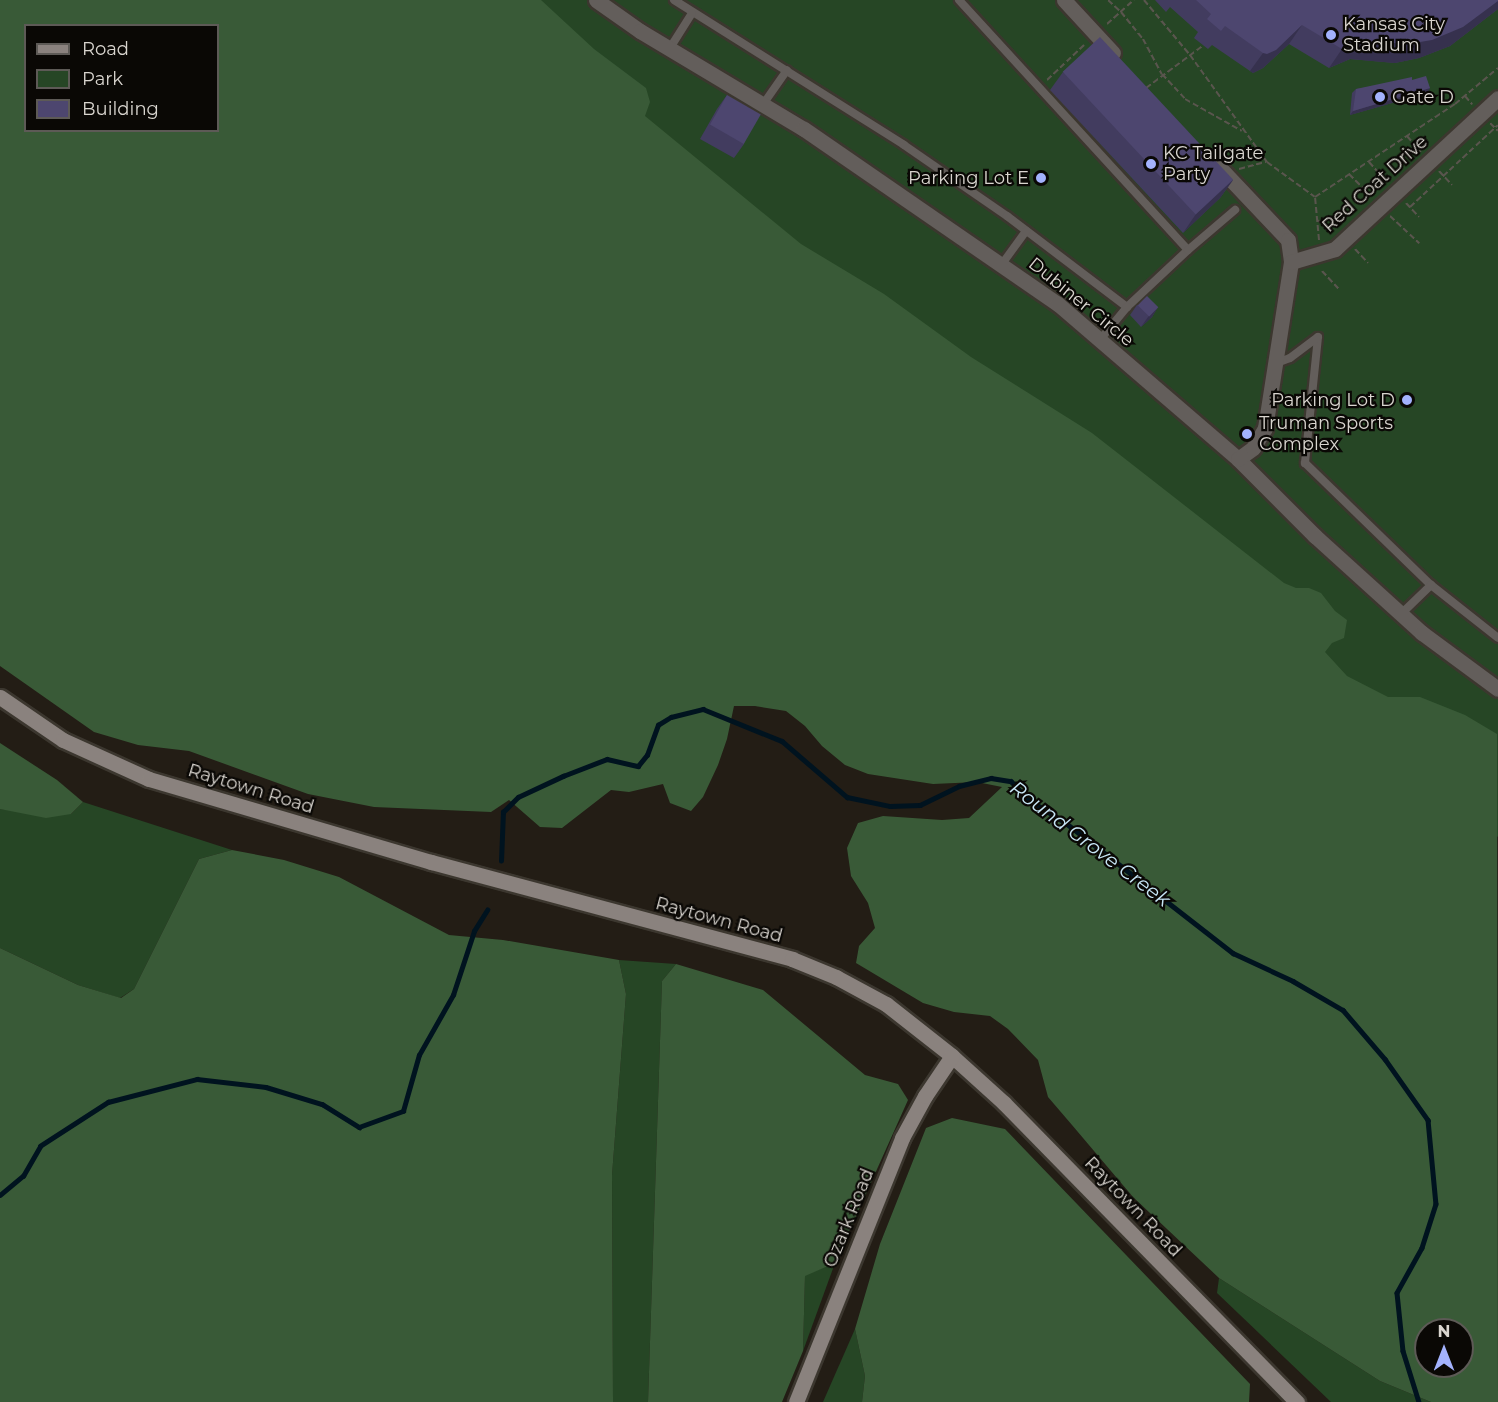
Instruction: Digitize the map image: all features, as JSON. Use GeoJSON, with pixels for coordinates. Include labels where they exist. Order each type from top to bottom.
{"type":"FeatureCollection","features":[{"type":"Feature","properties":{"kind":"main road","name":"Raytown Road"},"geometry":{"type":"LineString","coordinates":[[0,697],[63,740],[149,779],[431,862],[792,959],[836,977],[886,1004],[952,1056],[1004,1103],[1297,1402]]}},
{"type":"Feature","properties":{"kind":"main road","name":"Ozark Road"},"geometry":{"type":"LineString","coordinates":[[796,1402],[902,1138],[925,1096],[952,1056]]}},
{"type":"Feature","properties":{"kind":"street","name":"Dubiner Circle"},"geometry":{"type":"LineString","coordinates":[[596,0],[670,48],[764,103],[1058,304],[1238,459],[1323,543],[1401,614],[1496,683]]}},
{"type":"Feature","properties":{"kind":"street"},"geometry":{"type":"LineString","coordinates":[[1064,0],[1124,65]]}},
{"type":"Feature","properties":{"kind":"street","name":"Red Coat Drive"},"geometry":{"type":"LineString","coordinates":[[1291,262],[1335,249],[1498,98]]}},
{"type":"Feature","properties":{"kind":"street"},"geometry":{"type":"LineString","coordinates":[[1209,156],[1288,240],[1291,262],[1265,428],[1253,448],[1238,459]]}},
{"type":"Feature","properties":{"kind":"lane"},"geometry":{"type":"LineString","coordinates":[[674,0],[904,145],[1026,231],[1127,307]]}},
{"type":"Feature","properties":{"kind":"lane"},"geometry":{"type":"LineString","coordinates":[[959,0],[1188,250]]}},
{"type":"Feature","properties":{"kind":"lane"},"geometry":{"type":"LineString","coordinates":[[670,48],[692,13]]}},
{"type":"Feature","properties":{"kind":"lane"},"geometry":{"type":"LineString","coordinates":[[764,103],[787,70]]}},
{"type":"Feature","properties":{"kind":"lane"},"geometry":{"type":"LineString","coordinates":[[1099,341],[1127,307],[1235,210]]}},
{"type":"Feature","properties":{"kind":"lane"},"geometry":{"type":"LineString","coordinates":[[1002,264],[1026,231]]}},
{"type":"Feature","properties":{"kind":"lane"},"geometry":{"type":"LineString","coordinates":[[1274,364],[1290,358],[1318,337],[1305,463],[1431,585],[1498,638]]}},
{"type":"Feature","properties":{"kind":"lane"},"geometry":{"type":"LineString","coordinates":[[1401,614],[1431,585]]}},
{"type":"Feature","properties":{"kind":"path"},"geometry":{"type":"LineString","coordinates":[[1108,0],[1143,39],[1162,74],[1185,99],[1244,133]]}},
{"type":"Feature","properties":{"kind":"path"},"geometry":{"type":"LineString","coordinates":[[1106,25],[1134,0]]}},
{"type":"Feature","properties":{"kind":"path"},"geometry":{"type":"LineString","coordinates":[[1144,0],[1190,55],[1267,162],[1315,197],[1319,240]]}},
{"type":"Feature","properties":{"kind":"path"},"geometry":{"type":"LineString","coordinates":[[1039,88],[1086,43]]}},
{"type":"Feature","properties":{"kind":"path"},"geometry":{"type":"LineString","coordinates":[[1146,88],[1204,45]]}},
{"type":"Feature","properties":{"kind":"path"},"geometry":{"type":"LineString","coordinates":[[1315,197],[1455,104],[1498,68]]}},
{"type":"Feature","properties":{"kind":"path"},"geometry":{"type":"LineString","coordinates":[[1410,207],[1498,125]]}},
{"type":"Feature","properties":{"kind":"path"},"geometry":{"type":"LineString","coordinates":[[1407,136],[1425,156]]}},
{"type":"Feature","properties":{"kind":"path"},"geometry":{"type":"LineString","coordinates":[[1369,161],[1391,187]]}},
{"type":"Feature","properties":{"kind":"path"},"geometry":{"type":"LineString","coordinates":[[1225,173],[1267,162]]}},
{"type":"Feature","properties":{"kind":"path"},"geometry":{"type":"LineString","coordinates":[[1435,167],[1452,185]]}},
{"type":"Feature","properties":{"kind":"path"},"geometry":{"type":"LineString","coordinates":[[1349,174],[1376,201]]}},
{"type":"Feature","properties":{"kind":"path"},"geometry":{"type":"LineString","coordinates":[[1401,198],[1419,217]]}},
{"type":"Feature","properties":{"kind":"path"},"geometry":{"type":"LineString","coordinates":[[1387,212],[1419,243]]}},
{"type":"Feature","properties":{"kind":"path"},"geometry":{"type":"LineString","coordinates":[[1317,219],[1340,235]]}},
{"type":"Feature","properties":{"kind":"path"},"geometry":{"type":"LineString","coordinates":[[1350,245],[1368,263]]}},
{"type":"Feature","properties":{"kind":"path"},"geometry":{"type":"LineString","coordinates":[[1322,271],[1340,290]]}},
{"type":"Feature","properties":{"kind":"green space"},"geometry":{"type":"Polygon","coordinates":[[[0,0],[541,0],[594,49],[646,88],[650,102],[645,116],[801,244],[884,294],[971,357],[1092,433],[1284,583],[1321,593],[1335,611],[1347,620],[1344,638],[1332,643],[1325,652],[1347,676],[1388,697],[1420,697],[1465,715],[1497,734],[1498,1402],[1431,1402],[1380,1381],[1219,1278],[1133,1197],[1048,1097],[1038,1060],[1008,1029],[990,1016],[954,1012],[923,1003],[856,963],[859,946],[875,928],[868,903],[851,876],[847,848],[858,823],[883,816],[942,820],[969,818],[1002,787],[977,782],[933,784],[868,774],[845,765],[786,711],[755,706],[734,706],[727,739],[718,765],[703,797],[691,811],[670,803],[663,784],[629,792],[611,790],[562,828],[540,827],[509,800],[491,812],[374,807],[308,794],[189,751],[138,745],[94,732],[0,666],[0,0]]]}},
{"type":"Feature","properties":{"kind":"green space","name":"Truman Sports Complex"},"geometry":{"type":"Polygon","coordinates":[[[361,0],[1498,0],[1498,837],[361,0]]]}},
{"type":"Feature","properties":{"kind":"green space"},"geometry":{"type":"Polygon","coordinates":[[[0,743],[57,780],[83,802],[71,814],[46,818],[0,809],[0,743]]]}},
{"type":"Feature","properties":{"kind":"green space"},"geometry":{"type":"Polygon","coordinates":[[[83,802],[232,850],[199,859],[134,989],[120,998],[78,985],[0,948],[0,809],[71,814],[83,802]]]}},
{"type":"Feature","properties":{"kind":"green space"},"geometry":{"type":"Polygon","coordinates":[[[232,850],[284,860],[339,877],[449,935],[503,940],[619,960],[626,994],[612,1175],[613,1402],[0,1402],[0,948],[78,985],[121,998],[134,989],[199,859],[232,850]]]}},
{"type":"Feature","properties":{"kind":"green space"},"geometry":{"type":"Polygon","coordinates":[[[619,960],[676,964],[662,981],[648,1402],[613,1402],[612,1175],[626,994],[619,960]]]}},
{"type":"Feature","properties":{"kind":"green space"},"geometry":{"type":"Polygon","coordinates":[[[676,964],[763,990],[865,1075],[898,1084],[908,1100],[835,1263],[805,1276],[803,1351],[782,1402],[648,1402],[662,981],[676,964]]]}},
{"type":"Feature","properties":{"kind":"green space"},"geometry":{"type":"Polygon","coordinates":[[[952,1118],[1005,1129],[1250,1384],[1249,1402],[862,1402],[865,1376],[855,1329],[880,1244],[926,1128],[952,1118]]]}},
{"type":"Feature","properties":{"kind":"green space"},"geometry":{"type":"Polygon","coordinates":[[[835,1263],[803,1351],[805,1275],[835,1263]]]}},
{"type":"Feature","properties":{"kind":"green space"},"geometry":{"type":"Polygon","coordinates":[[[1219,1278],[1380,1381],[1431,1402],[1331,1402],[1217,1293],[1219,1278]]]}},
{"type":"Feature","properties":{"kind":"green space"},"geometry":{"type":"Polygon","coordinates":[[[855,1329],[865,1376],[862,1402],[823,1402],[855,1329]]]}},
{"type":"Feature","properties":{"kind":"building","name":"Kansas City Stadium"},"geometry":{"type":"Polygon","coordinates":[[[1196,0],[1498,1],[1463,27],[1432,40],[1408,44],[1363,41],[1342,49],[1302,25],[1276,50],[1267,54],[1225,26],[1221,31],[1207,19],[1211,14],[1196,0]]]}},
{"type":"Feature","properties":{"kind":"building"},"geometry":{"type":"Polygon","coordinates":[[[1100,37],[1233,180],[1196,214],[1063,72],[1100,37]]]}},
{"type":"Feature","properties":{"kind":"building","name":"Gate D"},"geometry":{"type":"Polygon","coordinates":[[[1426,76],[1430,88],[1353,111],[1356,89],[1426,76]]]}},
{"type":"Feature","properties":{"kind":"building"},"geometry":{"type":"Polygon","coordinates":[[[727,95],[761,114],[744,144],[710,124],[727,95]]]}},
{"type":"Feature","properties":{"kind":"building"},"geometry":{"type":"Polygon","coordinates":[[[1147,296],[1158,307],[1149,317],[1138,305],[1147,296]]]}},
{"type":"Feature","properties":{"kind":"waterway","name":"Round Grove Creek"},"geometry":{"type":"LineString","coordinates":[[501,861],[503,812],[518,797],[607,759],[638,766],[647,755],[658,725],[671,717],[703,709],[782,741],[847,797],[890,806],[920,805],[959,786],[991,778],[1011,781],[1029,800],[1066,823],[1233,953],[1293,981],[1343,1010],[1385,1059],[1428,1120],[1436,1204],[1422,1248],[1397,1293],[1403,1351],[1419,1402]]}},
{"type":"Feature","properties":{"kind":"waterway","name":"Round Grove Creek"},"geometry":{"type":"LineString","coordinates":[[0,1195],[23,1176],[40,1146],[108,1102],[197,1079],[266,1087],[322,1104],[359,1127],[403,1111],[419,1055],[453,995],[474,931],[487,910]]}},
{"type":"Feature","properties":{"kind":"place","name":"Kansas City Stadium"},"geometry":{"type":"Point","coordinates":[1331,35]}},
{"type":"Feature","properties":{"kind":"place","name":"Gate D"},"geometry":{"type":"Point","coordinates":[1380,97]}},
{"type":"Feature","properties":{"kind":"place","name":"KC Tailgate Party"},"geometry":{"type":"Point","coordinates":[1151,164]}},
{"type":"Feature","properties":{"kind":"place","name":"Parking Lot E"},"geometry":{"type":"Point","coordinates":[1041,178]}},
{"type":"Feature","properties":{"kind":"place","name":"Parking Lot D"},"geometry":{"type":"Point","coordinates":[1407,400]}},
{"type":"Feature","properties":{"kind":"place","name":"Truman Sports Complex"},"geometry":{"type":"Point","coordinates":[1247,434]}}]}
